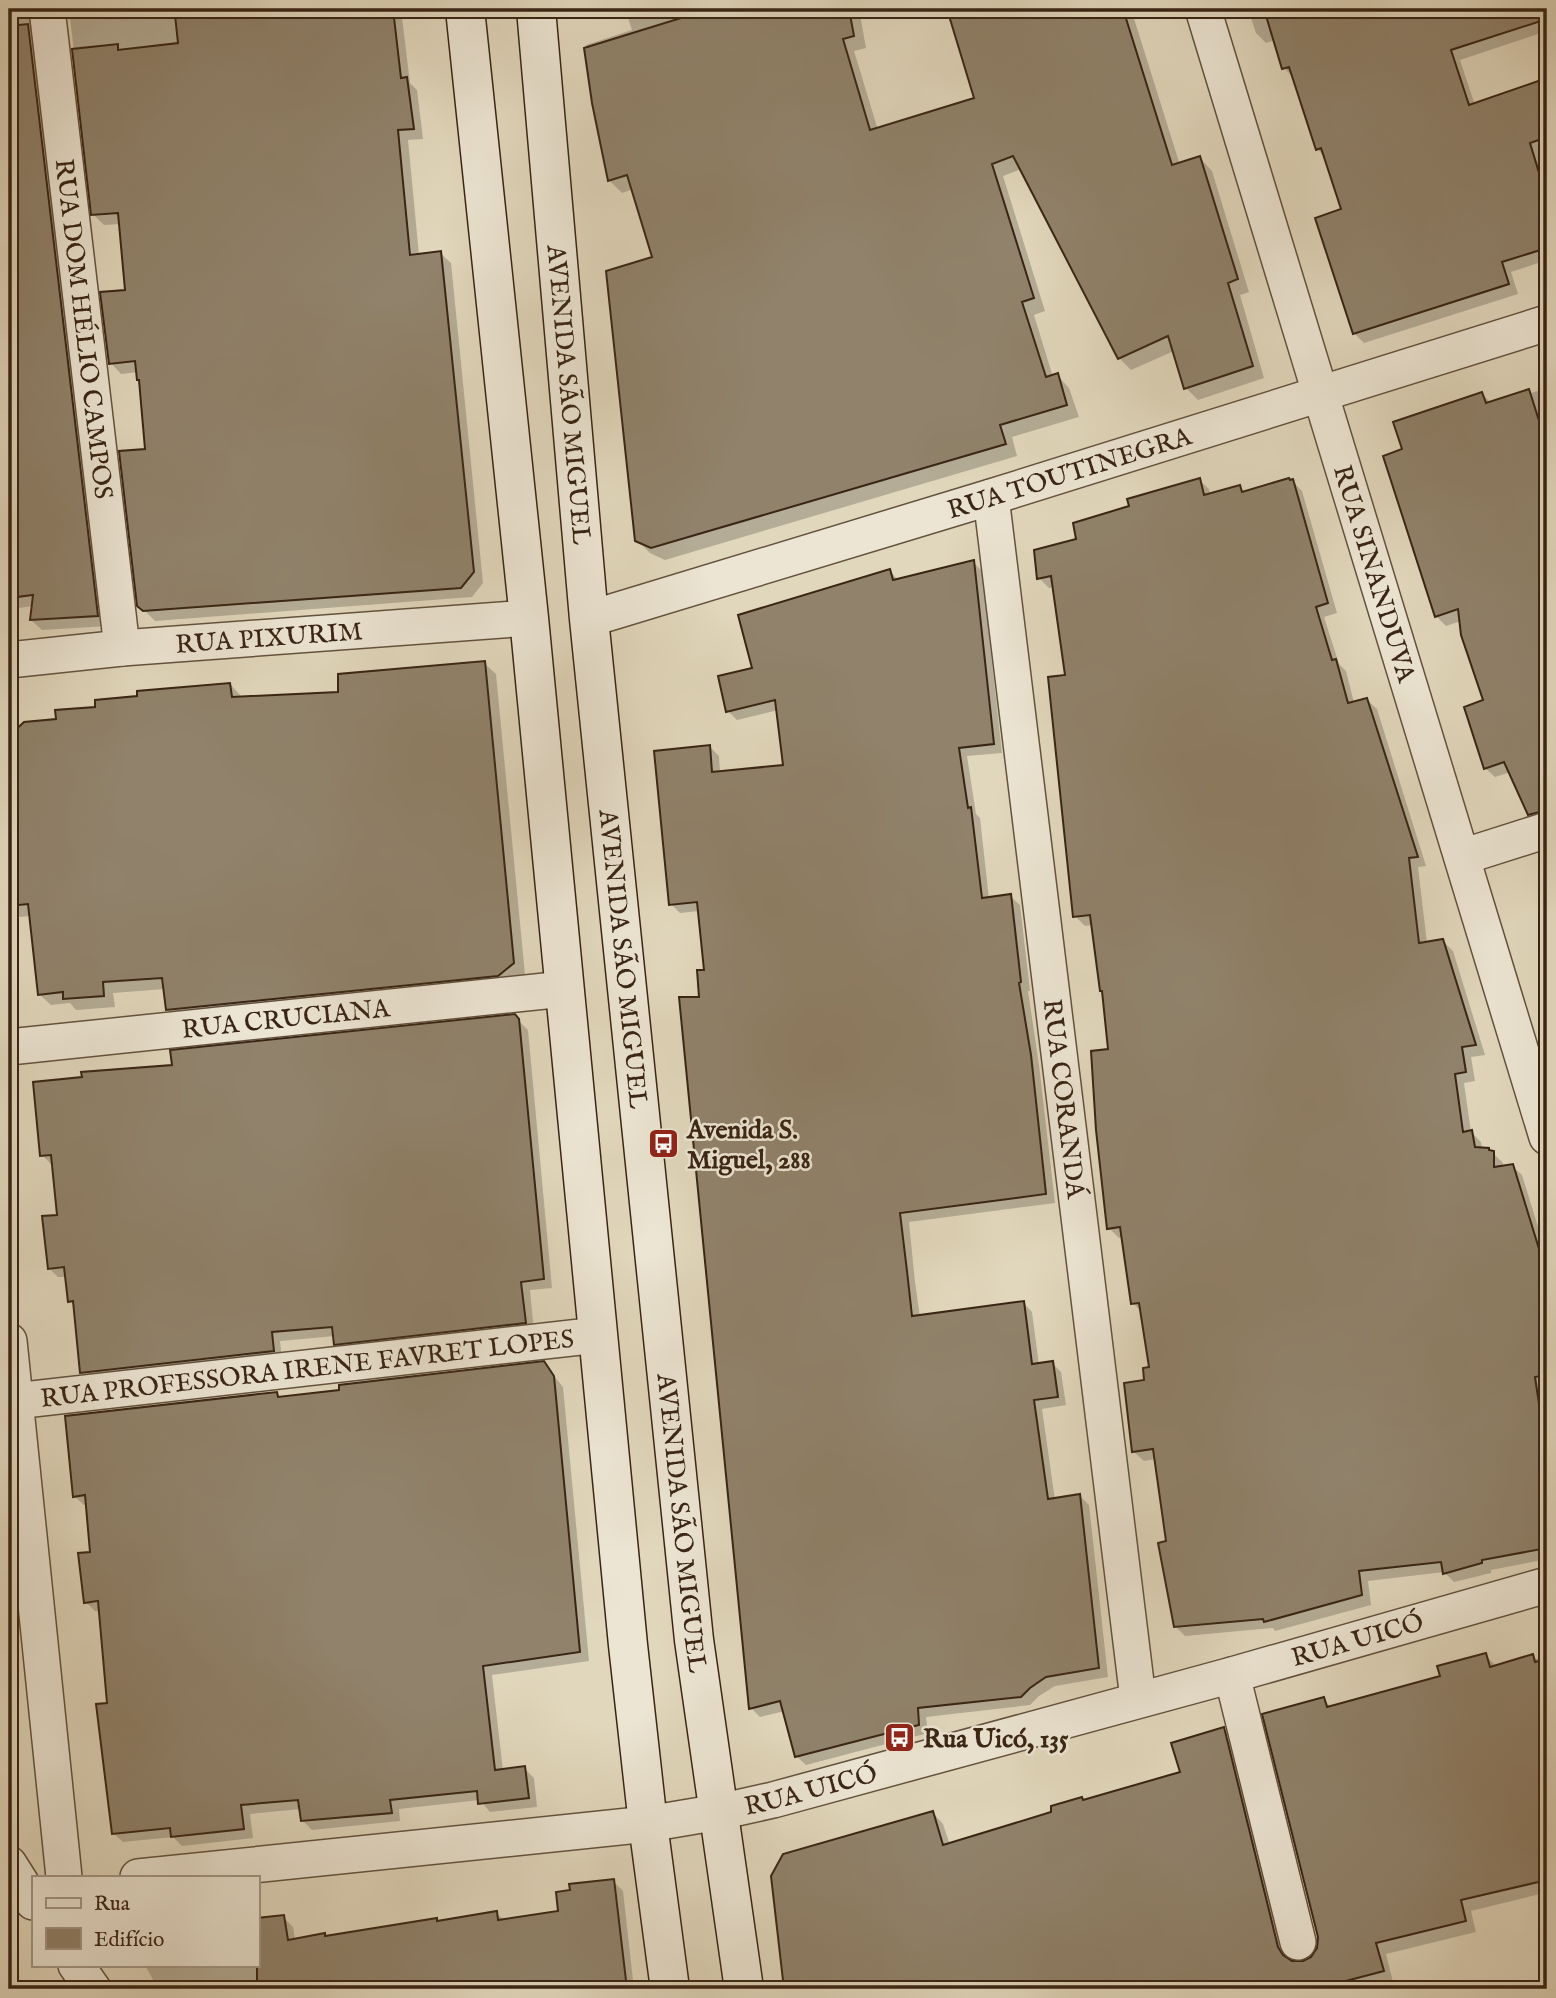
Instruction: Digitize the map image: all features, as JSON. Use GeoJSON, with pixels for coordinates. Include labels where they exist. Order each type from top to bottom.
{"type":"FeatureCollection","features":[{"type":"Feature","properties":{"kind":"main road"},"geometry":{"type":"LineString","coordinates":[[465,9],[529,618],[628,1645],[670,1989]]}},
{"type":"Feature","properties":{"kind":"main road","name":"AVENIDA SÃO MIGUEL"},"geometry":{"type":"LineString","coordinates":[[537,9],[589,619],[694,1640],[744,1989]]}},
{"type":"Feature","properties":{"kind":"street","name":"RUA DOM HÉLIO CAMPOS"},"geometry":{"type":"LineString","coordinates":[[47,9],[122,649]]}},
{"type":"Feature","properties":{"kind":"street","name":"RUA SINANDUVA"},"geometry":{"type":"LineString","coordinates":[[1203,9],[1547,1137]]}},
{"type":"Feature","properties":{"kind":"street","name":"RUA TOUTINEGRA"},"geometry":{"type":"LineString","coordinates":[[589,619],[991,497],[1547,323]]}},
{"type":"Feature","properties":{"kind":"street","name":"RUA CORANDÁ"},"geometry":{"type":"LineString","coordinates":[[991,497],[1138,1699]]}},
{"type":"Feature","properties":{"kind":"street","name":"RUA PIXURIM"},"geometry":{"type":"LineString","coordinates":[[9,660],[529,618]]}},
{"type":"Feature","properties":{"kind":"street"},"geometry":{"type":"LineString","coordinates":[[1462,857],[1547,830]]}},
{"type":"Feature","properties":{"kind":"street","name":"RUA CRUCIANA"},"geometry":{"type":"LineString","coordinates":[[9,1047],[564,989]]}},
{"type":"Feature","properties":{"kind":"street","name":"RUA PROFESSORA IRENE FAVRET LOPES"},"geometry":{"type":"LineString","coordinates":[[15,1401],[598,1335]]}},
{"type":"Feature","properties":{"kind":"street"},"geometry":{"type":"LineString","coordinates":[[9,1341],[64,1876]]}},
{"type":"Feature","properties":{"kind":"street","name":"RUA UICÓ"},"geometry":{"type":"LineString","coordinates":[[148,1876],[648,1824],[719,1812],[774,1800],[1231,1675],[1547,1585]]}},
{"type":"Feature","properties":{"kind":"street"},"geometry":{"type":"LineString","coordinates":[[1231,1675],[1298,1942]]}},
{"type":"Feature","properties":{"kind":"street"},"geometry":{"type":"LineString","coordinates":[[9,1864],[32,1898]]}},
{"type":"Feature","properties":{"kind":"street"},"geometry":{"type":"LineString","coordinates":[[77,1966],[93,1989]]}},
{"type":"Feature","properties":{"kind":"building"},"geometry":{"type":"Polygon","coordinates":[[[197,9],[393,9],[401,78],[407,77],[414,129],[398,130],[410,255],[441,251],[474,572],[461,588],[143,611],[137,606],[119,451],[145,449],[139,380],[135,361],[109,364],[100,292],[125,290],[118,213],[91,215],[72,49],[118,44],[118,50],[178,43],[175,15],[197,13],[197,9]]]}},
{"type":"Feature","properties":{"kind":"building"},"geometry":{"type":"Polygon","coordinates":[[[710,9],[849,9],[854,36],[843,39],[870,130],[974,98],[947,9],[1123,9],[1172,165],[1200,156],[1238,279],[1228,283],[1253,366],[1184,389],[1168,336],[1118,359],[1013,156],[992,164],[1034,298],[1022,302],[1046,377],[1058,373],[1067,405],[1000,425],[1006,444],[651,548],[635,541],[606,271],[652,257],[627,175],[608,181],[584,48],[710,9]]]}},
{"type":"Feature","properties":{"kind":"building"},"geometry":{"type":"Polygon","coordinates":[[[1264,9],[1547,9],[1547,19],[1451,50],[1469,105],[1547,78],[1547,137],[1530,143],[1547,199],[1547,248],[1502,262],[1509,284],[1353,334],[1315,218],[1341,209],[1321,148],[1316,150],[1289,67],[1282,69],[1264,9]]]}},
{"type":"Feature","properties":{"kind":"building"},"geometry":{"type":"Polygon","coordinates":[[[28,24],[98,616],[30,620],[33,595],[9,598],[9,26],[28,24]]]}},
{"type":"Feature","properties":{"kind":"building"},"geometry":{"type":"Polygon","coordinates":[[[1529,389],[1547,446],[1547,810],[1528,815],[1504,762],[1484,769],[1464,707],[1483,700],[1461,635],[1458,609],[1435,617],[1383,456],[1402,449],[1393,422],[1482,392],[1486,403],[1529,389]]]}},
{"type":"Feature","properties":{"kind":"building"},"geometry":{"type":"Polygon","coordinates":[[[1200,478],[1204,495],[1240,485],[1242,492],[1293,479],[1328,603],[1316,607],[1332,660],[1336,659],[1348,703],[1367,698],[1418,857],[1409,858],[1419,943],[1443,939],[1476,1045],[1462,1047],[1466,1072],[1455,1074],[1463,1132],[1472,1130],[1475,1147],[1494,1151],[1494,1167],[1513,1164],[1547,1275],[1547,1375],[1535,1377],[1544,1437],[1547,1437],[1547,1548],[1482,1560],[1482,1563],[1443,1574],[1441,1562],[1359,1571],[1362,1595],[1264,1622],[1263,1619],[1174,1627],[1158,1543],[1166,1541],[1153,1449],[1132,1452],[1124,1383],[1144,1380],[1143,1368],[1149,1367],[1139,1303],[1131,1304],[1120,1227],[1107,1229],[1091,1051],[1108,1049],[1102,991],[1090,915],[1073,917],[1048,677],[1065,675],[1051,576],[1037,579],[1034,550],[1076,539],[1073,523],[1129,506],[1127,499],[1200,478]]]}},
{"type":"Feature","properties":{"kind":"building"},"geometry":{"type":"Polygon","coordinates":[[[974,560],[994,744],[959,748],[968,808],[971,807],[982,898],[1011,894],[1019,983],[1031,1055],[1046,1194],[900,1213],[912,1316],[1024,1301],[1032,1364],[1053,1361],[1058,1397],[1034,1400],[1048,1499],[1080,1494],[1099,1668],[1046,1677],[1021,1697],[918,1708],[919,1725],[795,1757],[780,1701],[749,1709],[679,997],[699,997],[697,970],[704,970],[697,902],[669,905],[654,751],[710,745],[712,772],[783,765],[775,700],[726,712],[718,676],[752,668],[738,615],[890,569],[893,580],[974,560]]]}},
{"type":"Feature","properties":{"kind":"building"},"geometry":{"type":"Polygon","coordinates":[[[485,661],[514,963],[498,976],[166,1010],[162,978],[103,982],[104,996],[63,999],[63,992],[38,995],[28,904],[9,906],[9,736],[24,722],[56,719],[55,710],[95,707],[95,700],[137,696],[137,691],[230,683],[232,697],[338,692],[338,674],[485,661]]]}},
{"type":"Feature","properties":{"kind":"building"},"geometry":{"type":"Polygon","coordinates":[[[515,1014],[519,1019],[544,1279],[521,1282],[526,1323],[334,1345],[332,1327],[272,1332],[274,1351],[80,1373],[73,1301],[68,1302],[64,1267],[48,1269],[42,1216],[57,1215],[51,1155],[40,1156],[33,1082],[82,1077],[81,1072],[172,1065],[170,1050],[515,1014]]]}},
{"type":"Feature","properties":{"kind":"building"},"geometry":{"type":"Polygon","coordinates":[[[544,1361],[554,1376],[580,1652],[483,1666],[495,1770],[525,1766],[529,1798],[478,1804],[477,1791],[390,1800],[392,1813],[301,1821],[298,1800],[241,1805],[244,1829],[171,1837],[170,1828],[112,1834],[96,1704],[107,1703],[98,1601],[84,1603],[78,1553],[90,1552],[85,1495],[73,1497],[65,1416],[277,1392],[278,1397],[339,1390],[339,1385],[544,1361]]]}},
{"type":"Feature","properties":{"kind":"building"},"geometry":{"type":"Polygon","coordinates":[[[1486,1653],[1490,1667],[1533,1654],[1535,1662],[1547,1659],[1547,1880],[1461,1900],[1466,1921],[1376,1943],[1384,1971],[1315,1989],[784,1989],[771,1876],[783,1854],[933,1811],[943,1845],[1051,1812],[1051,1806],[1082,1797],[1083,1800],[1180,1772],[1171,1743],[1224,1727],[1278,1947],[1283,1955],[1292,1961],[1303,1961],[1311,1957],[1317,1948],[1318,1937],[1262,1714],[1324,1697],[1327,1707],[1440,1676],[1437,1666],[1486,1653]]]}},
{"type":"Feature","properties":{"kind":"building"},"geometry":{"type":"Polygon","coordinates":[[[614,1879],[627,1989],[257,1989],[259,1918],[284,1915],[288,1940],[497,1911],[498,1920],[558,1911],[556,1892],[570,1890],[569,1884],[614,1879]]]}},
{"type":"Feature","properties":{"kind":"place","name":"Avenida S. Miguel, 288"},"geometry":{"type":"Point","coordinates":[664,1144]}},
{"type":"Feature","properties":{"kind":"place","name":"Rua Uicó, 135"},"geometry":{"type":"Point","coordinates":[900,1738]}}]}
